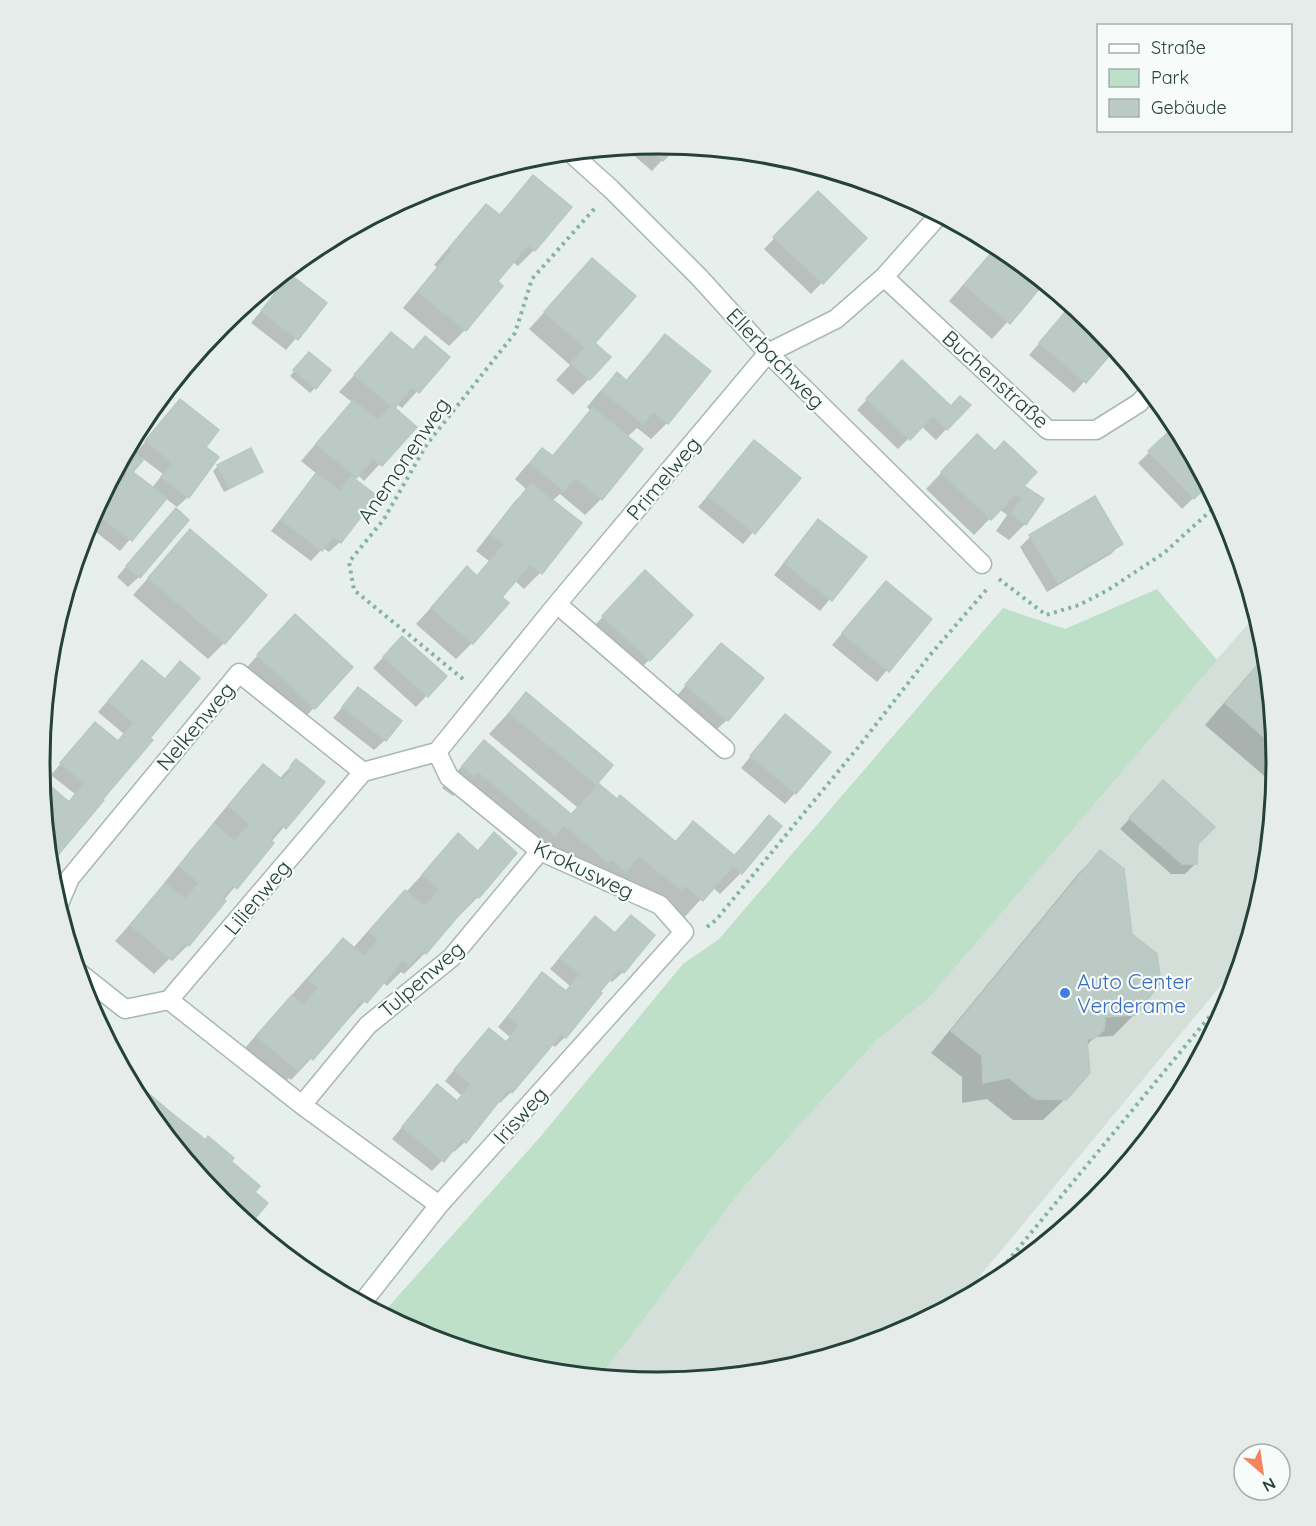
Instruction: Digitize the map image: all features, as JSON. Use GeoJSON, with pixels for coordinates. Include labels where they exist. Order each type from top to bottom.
{"type":"FeatureCollection","features":[{"type":"Feature","properties":{"kind":"street","name":"Ellerbachweg"},"geometry":{"type":"LineString","coordinates":[[579,160],[699,277],[768,353],[982,564]]}},
{"type":"Feature","properties":{"kind":"street"},"geometry":{"type":"LineString","coordinates":[[768,353],[836,319],[884,277],[933,220]]}},
{"type":"Feature","properties":{"kind":"street","name":"Buchenstraße"},"geometry":{"type":"LineString","coordinates":[[884,277],[1048,430],[1096,430],[1144,397]]}},
{"type":"Feature","properties":{"kind":"street","name":"Primelweg"},"geometry":{"type":"LineString","coordinates":[[437,752],[482,694],[768,353]]}},
{"type":"Feature","properties":{"kind":"street"},"geometry":{"type":"LineString","coordinates":[[557,604],[724,749]]}},
{"type":"Feature","properties":{"kind":"street","name":"Nelkenweg"},"geometry":{"type":"LineString","coordinates":[[64,893],[70,878],[239,673],[363,772]]}},
{"type":"Feature","properties":{"kind":"street"},"geometry":{"type":"LineString","coordinates":[[363,772],[437,752]]}},
{"type":"Feature","properties":{"kind":"street","name":"Krokusweg"},"geometry":{"type":"LineString","coordinates":[[437,752],[449,777],[540,851],[660,905],[684,932]]}},
{"type":"Feature","properties":{"kind":"street","name":"Lilienweg"},"geometry":{"type":"LineString","coordinates":[[169,1000],[363,772]]}},
{"type":"Feature","properties":{"kind":"street","name":"Tulpenweg"},"geometry":{"type":"LineString","coordinates":[[302,1105],[368,1025],[451,958],[540,851]]}},
{"type":"Feature","properties":{"kind":"street","name":"Irisweg"},"geometry":{"type":"LineString","coordinates":[[367,1297],[439,1205],[684,932]]}},
{"type":"Feature","properties":{"kind":"street"},"geometry":{"type":"LineString","coordinates":[[91,982],[125,1009],[169,1000],[302,1105],[439,1205]]}},
{"type":"Feature","properties":{"kind":"path","name":"Anemonenweg"},"geometry":{"type":"LineString","coordinates":[[482,694],[354,590],[349,562],[384,519],[427,444],[514,333],[532,279],[611,189]]}},
{"type":"Feature","properties":{"kind":"path"},"geometry":{"type":"LineString","coordinates":[[982,564],[996,578],[1046,615],[1078,605],[1108,590],[1164,553],[1211,510]]}},
{"type":"Feature","properties":{"kind":"path"},"geometry":{"type":"LineString","coordinates":[[684,932],[700,933],[716,920],[860,746],[930,655],[996,578]]}},
{"type":"Feature","properties":{"kind":"path"},"geometry":{"type":"LineString","coordinates":[[1007,1261],[1212,1013]]}},
{"type":"Feature","properties":{"kind":"shaded area"},"geometry":{"type":"Polygon","coordinates":[[[1250,622],[1255,644],[1265,723],[1265,803],[1255,882],[1234,959],[1227,979],[975,1282],[927,1309],[891,1325],[815,1351],[777,1360],[698,1370],[658,1372],[604,1369],[743,1188],[876,1041],[929,998],[1173,709],[1250,622]]]}},
{"type":"Feature","properties":{"kind":"green space"},"geometry":{"type":"Polygon","coordinates":[[[1157,589],[1217,660],[929,998],[876,1041],[743,1188],[606,1369],[539,1360],[501,1351],[462,1339],[387,1308],[541,1136],[683,964],[719,939],[1003,608],[1065,629],[1157,589]]]}},
{"type":"Feature","properties":{"kind":"building"},"geometry":{"type":"Polygon","coordinates":[[[655,154],[669,155],[663,161],[655,154]]]}},
{"type":"Feature","properties":{"kind":"building"},"geometry":{"type":"Polygon","coordinates":[[[533,175],[572,207],[535,251],[528,245],[498,281],[503,286],[466,331],[418,292],[452,250],[449,248],[486,204],[500,215],[533,175]]]}},
{"type":"Feature","properties":{"kind":"building"},"geometry":{"type":"Polygon","coordinates":[[[818,191],[867,238],[823,284],[773,237],[818,191]]]}},
{"type":"Feature","properties":{"kind":"building"},"geometry":{"type":"Polygon","coordinates":[[[991,254],[1039,289],[1010,324],[964,285],[991,254]]]}},
{"type":"Feature","properties":{"kind":"building"},"geometry":{"type":"Polygon","coordinates":[[[592,258],[636,296],[595,343],[611,357],[590,380],[571,363],[585,348],[544,312],[592,258]]]}},
{"type":"Feature","properties":{"kind":"building"},"geometry":{"type":"Polygon","coordinates":[[[293,276],[327,303],[298,340],[261,311],[280,287],[293,276]]]}},
{"type":"Feature","properties":{"kind":"building"},"geometry":{"type":"Polygon","coordinates":[[[1065,312],[1109,356],[1086,383],[1039,343],[1065,312]]]}},
{"type":"Feature","properties":{"kind":"building"},"geometry":{"type":"Polygon","coordinates":[[[391,332],[413,350],[425,336],[450,357],[419,393],[412,387],[395,408],[417,427],[382,466],[373,459],[357,478],[316,444],[353,400],[378,420],[391,406],[354,375],[391,332]]]}},
{"type":"Feature","properties":{"kind":"building"},"geometry":{"type":"Polygon","coordinates":[[[665,334],[711,371],[668,424],[653,412],[643,424],[602,391],[617,372],[627,381],[665,334]]]}},
{"type":"Feature","properties":{"kind":"building"},"geometry":{"type":"Polygon","coordinates":[[[309,352],[331,370],[316,389],[293,370],[309,352]]]}},
{"type":"Feature","properties":{"kind":"building"},"geometry":{"type":"Polygon","coordinates":[[[902,360],[951,406],[960,396],[971,405],[947,430],[933,416],[910,440],[866,399],[902,360]]]}},
{"type":"Feature","properties":{"kind":"building"},"geometry":{"type":"Polygon","coordinates":[[[180,399],[219,430],[206,447],[219,457],[189,498],[161,477],[172,463],[145,441],[180,399]]]}},
{"type":"Feature","properties":{"kind":"building"},"geometry":{"type":"Polygon","coordinates":[[[593,407],[643,449],[602,500],[575,478],[564,491],[530,463],[542,448],[553,456],[593,407]]]}},
{"type":"Feature","properties":{"kind":"building"},"geometry":{"type":"Polygon","coordinates":[[[1168,432],[1202,491],[1194,499],[1148,451],[1168,432]]]}},
{"type":"Feature","properties":{"kind":"building"},"geometry":{"type":"Polygon","coordinates":[[[977,434],[995,451],[1004,441],[1037,472],[1024,486],[1044,499],[1026,525],[1011,514],[1022,498],[1016,494],[991,520],[941,472],[977,434]]]}},
{"type":"Feature","properties":{"kind":"building"},"geometry":{"type":"Polygon","coordinates":[[[754,440],[801,478],[755,534],[708,496],[754,440]]]}},
{"type":"Feature","properties":{"kind":"building"},"geometry":{"type":"Polygon","coordinates":[[[251,448],[263,472],[229,488],[217,465],[251,448]]]}},
{"type":"Feature","properties":{"kind":"building"},"geometry":{"type":"Polygon","coordinates":[[[135,453],[143,460],[133,472],[167,498],[132,541],[101,518],[112,493],[128,474],[124,471],[135,453]]]}},
{"type":"Feature","properties":{"kind":"building"},"geometry":{"type":"Polygon","coordinates":[[[316,473],[340,491],[351,476],[377,496],[341,543],[333,537],[322,551],[281,520],[316,473]]]}},
{"type":"Feature","properties":{"kind":"building"},"geometry":{"type":"Polygon","coordinates":[[[531,483],[582,523],[542,574],[530,565],[502,597],[509,603],[473,644],[431,608],[467,566],[477,576],[504,544],[491,534],[531,483]]]}},
{"type":"Feature","properties":{"kind":"building"},"geometry":{"type":"Polygon","coordinates":[[[1095,496],[1123,544],[1058,583],[1029,535],[1095,496]]]}},
{"type":"Feature","properties":{"kind":"building"},"geometry":{"type":"Polygon","coordinates":[[[176,508],[189,520],[140,578],[126,566],[176,508]]]}},
{"type":"Feature","properties":{"kind":"building"},"geometry":{"type":"Polygon","coordinates":[[[818,519],[867,557],[832,601],[784,563],[818,519]]]}},
{"type":"Feature","properties":{"kind":"building"},"geometry":{"type":"Polygon","coordinates":[[[190,529],[267,595],[225,644],[148,578],[190,529]]]}},
{"type":"Feature","properties":{"kind":"building"},"geometry":{"type":"Polygon","coordinates":[[[645,570],[693,615],[650,661],[602,616],[645,570]]]}},
{"type":"Feature","properties":{"kind":"building"},"geometry":{"type":"Polygon","coordinates":[[[886,581],[932,619],[889,672],[842,633],[886,581]]]}},
{"type":"Feature","properties":{"kind":"building"},"geometry":{"type":"Polygon","coordinates":[[[295,614],[353,667],[315,709],[257,655],[295,614]]]}},
{"type":"Feature","properties":{"kind":"building"},"geometry":{"type":"Polygon","coordinates":[[[402,636],[447,676],[428,697],[383,657],[402,636]]]}},
{"type":"Feature","properties":{"kind":"building"},"geometry":{"type":"Polygon","coordinates":[[[721,643],[764,678],[728,721],[685,685],[721,643]]]}},
{"type":"Feature","properties":{"kind":"building"},"geometry":{"type":"Polygon","coordinates":[[[142,660],[165,679],[180,661],[200,678],[151,737],[108,701],[142,660]]]}},
{"type":"Feature","properties":{"kind":"building"},"geometry":{"type":"Polygon","coordinates":[[[1258,664],[1265,739],[1225,703],[1258,664]]]}},
{"type":"Feature","properties":{"kind":"building"},"geometry":{"type":"Polygon","coordinates":[[[358,687],[402,721],[386,741],[342,707],[358,687]]]}},
{"type":"Feature","properties":{"kind":"building"},"geometry":{"type":"Polygon","coordinates":[[[526,692],[613,765],[598,783],[617,799],[620,795],[676,842],[693,821],[735,856],[769,815],[782,826],[742,874],[733,866],[703,901],[685,886],[681,890],[639,856],[626,872],[611,859],[609,863],[564,825],[555,836],[478,772],[475,776],[462,766],[484,740],[572,815],[597,785],[509,713],[526,692]]]}},
{"type":"Feature","properties":{"kind":"building"},"geometry":{"type":"Polygon","coordinates":[[[785,714],[831,752],[796,794],[750,756],[785,714]]]}},
{"type":"Feature","properties":{"kind":"building"},"geometry":{"type":"Polygon","coordinates":[[[95,722],[118,741],[133,723],[153,740],[103,799],[60,763],[95,722]]]}},
{"type":"Feature","properties":{"kind":"building"},"geometry":{"type":"Polygon","coordinates":[[[296,759],[325,782],[286,829],[282,825],[270,839],[274,843],[237,889],[233,885],[222,898],[226,901],[189,946],[185,943],[171,959],[130,925],[165,883],[185,899],[199,883],[179,866],[214,823],[235,841],[249,824],[228,806],[263,764],[283,780],[296,759]]]}},
{"type":"Feature","properties":{"kind":"building"},"geometry":{"type":"Polygon","coordinates":[[[1163,780],[1215,827],[1198,844],[1197,864],[1182,864],[1129,818],[1163,780]]]}},
{"type":"Feature","properties":{"kind":"building"},"geometry":{"type":"Polygon","coordinates":[[[84,783],[104,800],[57,856],[51,786],[69,802],[84,783]]]}},
{"type":"Feature","properties":{"kind":"building"},"geometry":{"type":"Polygon","coordinates":[[[494,832],[517,853],[479,898],[476,895],[426,954],[422,951],[409,966],[403,960],[367,1003],[362,999],[313,1060],[310,1057],[298,1071],[256,1036],[292,995],[304,1005],[318,988],[308,980],[343,938],[364,956],[378,939],[369,931],[405,890],[425,906],[440,890],[422,875],[458,833],[478,851],[494,832]]]}},
{"type":"Feature","properties":{"kind":"building"},"geometry":{"type":"Polygon","coordinates":[[[1100,850],[1124,869],[1132,934],[1157,954],[1161,982],[1136,1015],[1105,1017],[1104,1030],[1095,1038],[1087,1039],[1090,1073],[1066,1100],[1035,1099],[1009,1078],[983,1083],[982,1056],[951,1031],[1100,850]]]}},
{"type":"Feature","properties":{"kind":"building"},"geometry":{"type":"Polygon","coordinates":[[[631,915],[655,935],[624,973],[619,969],[600,992],[560,958],[595,916],[615,933],[631,915]]]}},
{"type":"Feature","properties":{"kind":"building"},"geometry":{"type":"Polygon","coordinates":[[[542,972],[566,991],[580,974],[602,993],[566,1038],[561,1034],[549,1049],[508,1016],[542,972]]]}},
{"type":"Feature","properties":{"kind":"building"},"geometry":{"type":"Polygon","coordinates":[[[520,1025],[549,1049],[512,1093],[508,1090],[496,1105],[454,1070],[489,1028],[506,1042],[520,1025]]]}},
{"type":"Feature","properties":{"kind":"building"},"geometry":{"type":"Polygon","coordinates":[[[437,1084],[457,1101],[471,1084],[496,1105],[466,1143],[462,1139],[444,1162],[402,1127],[437,1084]]]}},
{"type":"Feature","properties":{"kind":"building"},"geometry":{"type":"Polygon","coordinates":[[[147,1094],[174,1115],[168,1123],[152,1101],[147,1094]]]}},
{"type":"Feature","properties":{"kind":"building"},"geometry":{"type":"Polygon","coordinates":[[[174,1115],[201,1136],[189,1150],[168,1123],[174,1115]]]}},
{"type":"Feature","properties":{"kind":"building"},"geometry":{"type":"Polygon","coordinates":[[[201,1136],[205,1140],[208,1136],[234,1158],[215,1180],[189,1150],[201,1136]]]}},
{"type":"Feature","properties":{"kind":"building"},"geometry":{"type":"Polygon","coordinates":[[[231,1161],[260,1186],[255,1192],[268,1203],[255,1218],[215,1179],[231,1161]]]}},
{"type":"Feature","properties":{"kind":"place","name":"Auto Center Verderame"},"geometry":{"type":"Point","coordinates":[1065,993]}}]}
